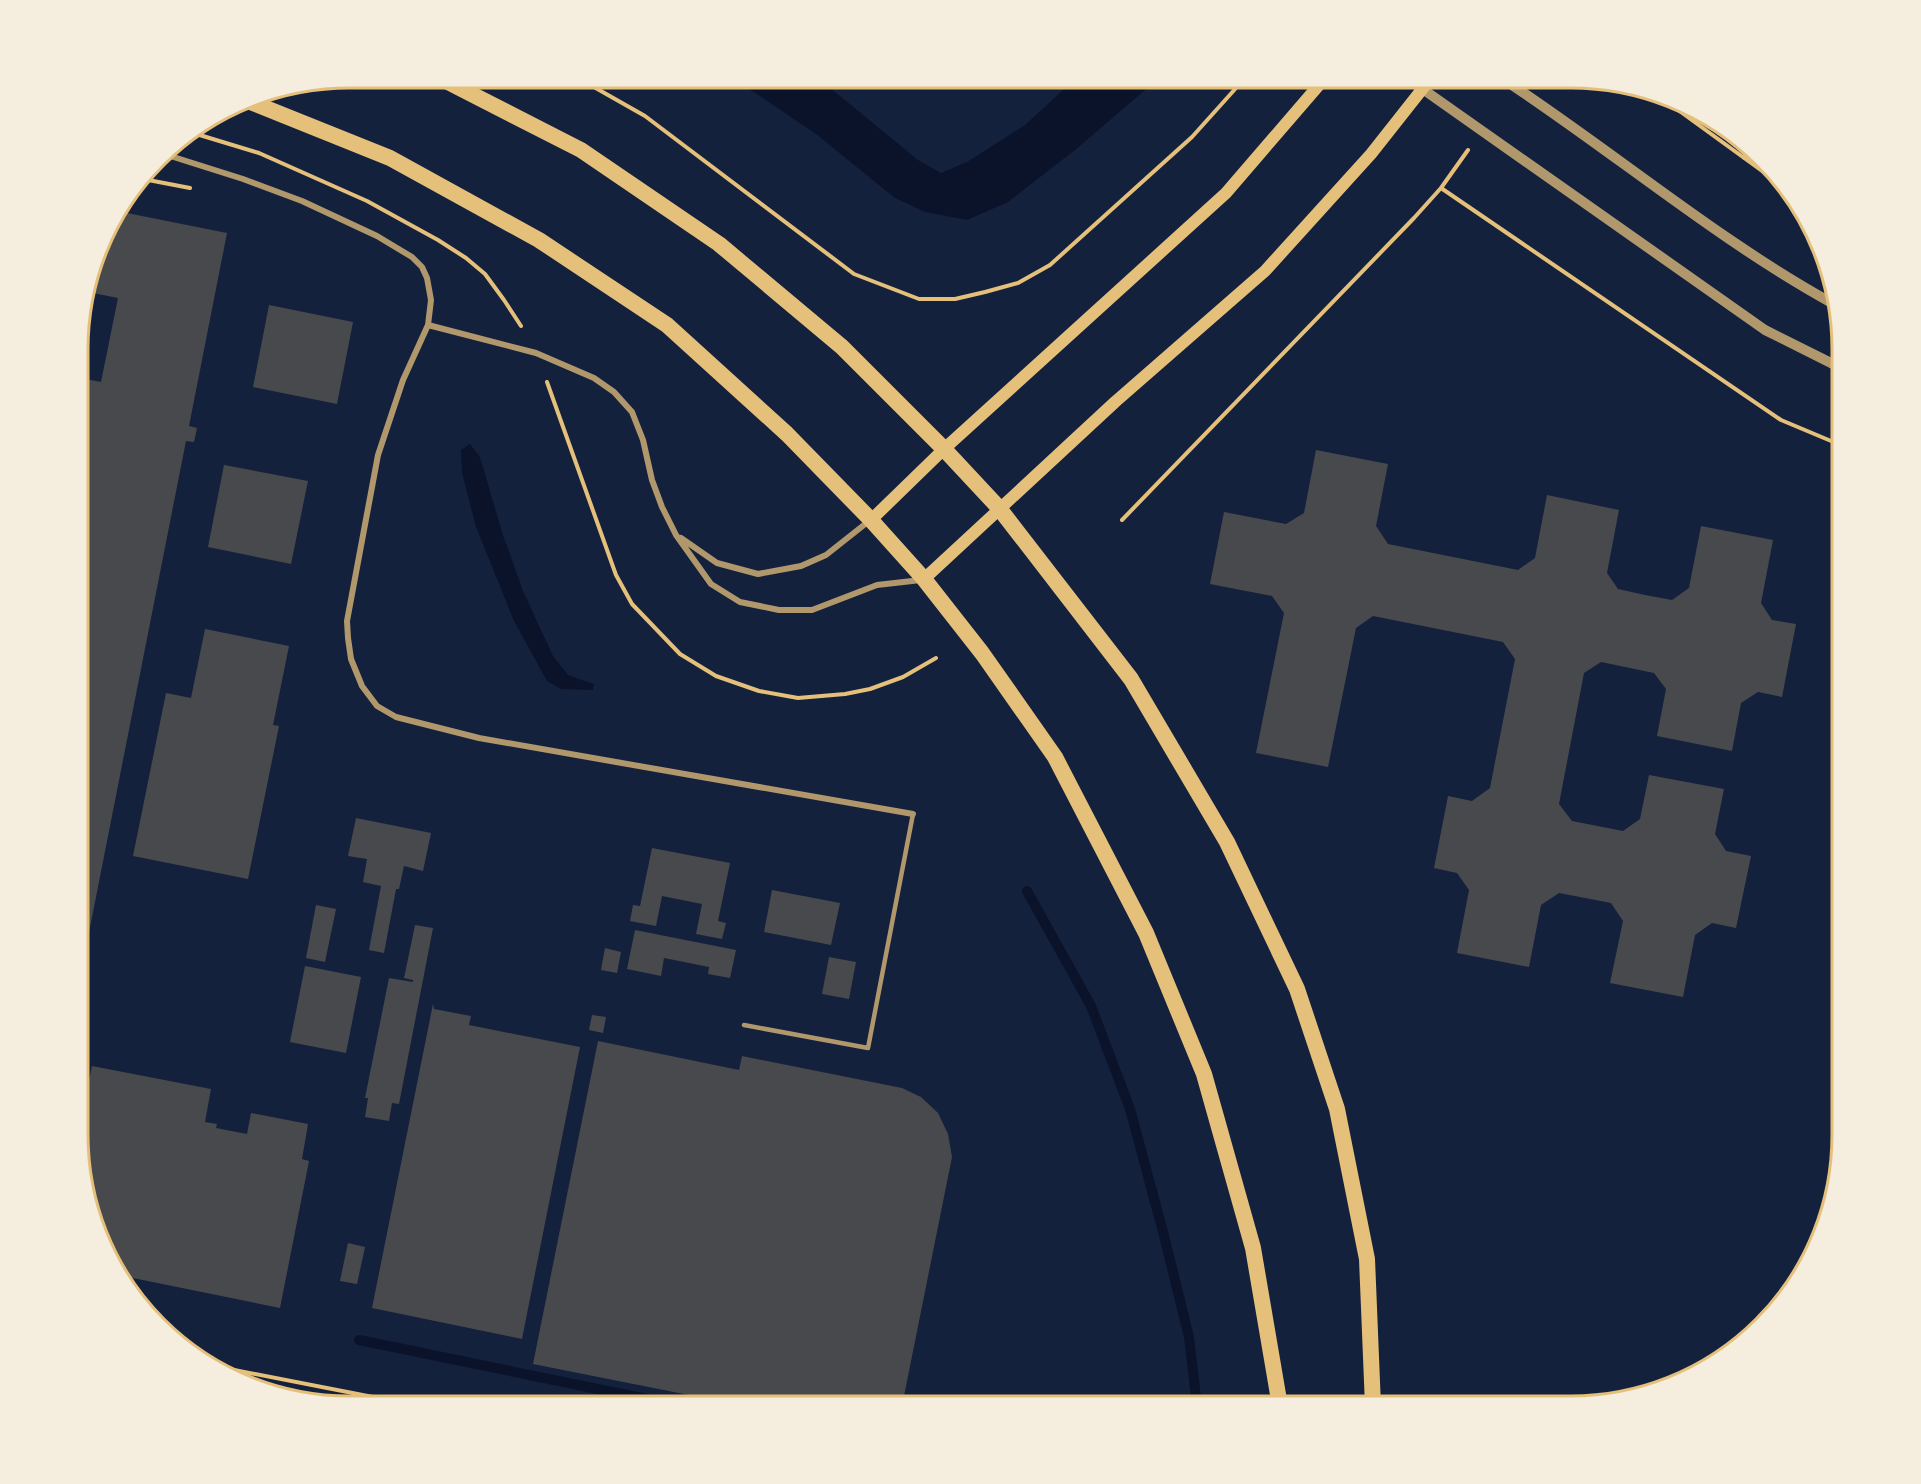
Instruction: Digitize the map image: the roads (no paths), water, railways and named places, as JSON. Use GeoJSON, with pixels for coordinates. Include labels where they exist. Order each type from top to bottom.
{"type":"FeatureCollection","features":[{"type":"Feature","properties":{"kind":"highway"},"geometry":{"type":"LineString","coordinates":[[460,88],[581,150],[719,244],[842,347],[944,449],[999,508],[1131,679],[1227,842],[1298,989],[1337,1109],[1367,1259],[1373,1396]]}},
{"type":"Feature","properties":{"kind":"highway"},"geometry":{"type":"LineString","coordinates":[[258,105],[390,158],[539,240],[667,325],[787,434],[871,520],[924,579],[982,653],[1055,757],[1146,933],[1204,1074],[1253,1248],[1279,1396]]}},
{"type":"Feature","properties":{"kind":"main road"},"geometry":{"type":"LineString","coordinates":[[871,520],[944,449],[1226,193],[1317,88]]}},
{"type":"Feature","properties":{"kind":"main road"},"geometry":{"type":"LineString","coordinates":[[924,579],[1115,402],[1265,271],[1371,154],[1423,90]]}},
{"type":"Feature","properties":{"kind":"street"},"geometry":{"type":"LineString","coordinates":[[1420,88],[1765,330],[1832,364]]}},
{"type":"Feature","properties":{"kind":"street"},"geometry":{"type":"LineString","coordinates":[[1516,88],[1788,279],[1827,300]]}},
{"type":"Feature","properties":{"kind":"street"},"geometry":{"type":"LineString","coordinates":[[174,156],[302,201],[377,236],[412,257],[422,267],[427,278],[431,300],[428,325],[403,380],[378,455],[347,621],[351,659],[362,686],[377,706],[396,717],[479,738],[913,814]]}},
{"type":"Feature","properties":{"kind":"street"},"geometry":{"type":"LineString","coordinates":[[428,325],[536,353],[594,378],[614,392],[632,412],[643,440],[652,480],[662,507],[676,534],[711,584],[740,602],[779,610],[812,610],[877,585],[924,579]]}},
{"type":"Feature","properties":{"kind":"street"},"geometry":{"type":"LineString","coordinates":[[676,534],[717,563],[758,574],[801,566],[826,555],[871,520]]}},
{"type":"Feature","properties":{"kind":"lane"},"geometry":{"type":"LineString","coordinates":[[744,1025],[868,1048],[913,814]]}},
{"type":"Feature","properties":{"kind":"water"},"geometry":{"type":"Polygon","coordinates":[[[748,88],[830,88],[918,160],[941,173],[967,162],[1025,125],[1065,88],[1147,88],[1075,150],[1008,202],[967,220],[925,212],[895,198],[816,134],[748,88]]]}},
{"type":"Feature","properties":{"kind":"water"},"geometry":{"type":"Polygon","coordinates":[[[470,444],[480,457],[502,532],[523,591],[553,656],[568,675],[594,684],[593,690],[561,689],[547,681],[514,621],[476,527],[462,473],[461,450],[470,444]]]}},
{"type":"Feature","properties":{"kind":"waterway"},"geometry":{"type":"LineString","coordinates":[[1027,891],[1091,1006],[1130,1109],[1189,1337],[1196,1396]]}},
{"type":"Feature","properties":{"kind":"waterway"},"geometry":{"type":"LineString","coordinates":[[359,1340],[632,1396]]}}]}
